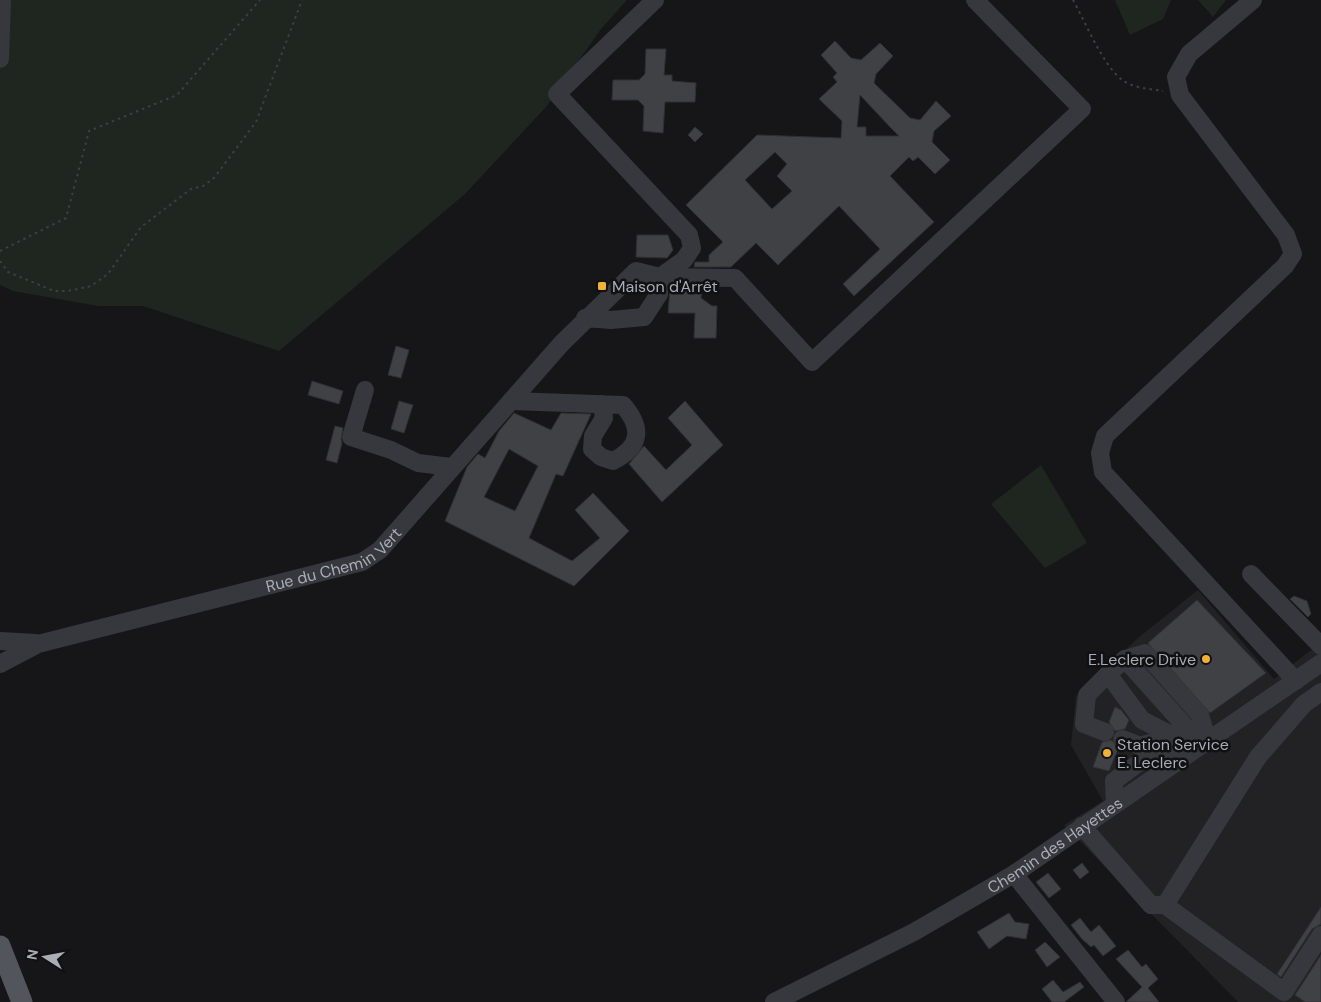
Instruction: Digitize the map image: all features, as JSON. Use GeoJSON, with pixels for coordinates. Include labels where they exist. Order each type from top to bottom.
{"type":"FeatureCollection","features":[{"type":"Feature","properties":{"kind":"main road"},"geometry":{"type":"LineString","coordinates":[[0,946],[22,1002]]}},
{"type":"Feature","properties":{"kind":"street"},"geometry":{"type":"LineString","coordinates":[[0,59],[2,0]]}},
{"type":"Feature","properties":{"kind":"street"},"geometry":{"type":"LineString","coordinates":[[655,0],[557,94],[689,235],[692,248],[684,260],[660,277]]}},
{"type":"Feature","properties":{"kind":"street"},"geometry":{"type":"LineString","coordinates":[[660,277],[735,278],[812,362],[1082,109],[975,0]]}},
{"type":"Feature","properties":{"kind":"street"},"geometry":{"type":"LineString","coordinates":[[1253,0],[1189,54],[1176,78],[1180,95],[1286,235],[1293,254],[1285,266],[1105,436],[1100,453],[1103,472],[1296,681]]}},
{"type":"Feature","properties":{"kind":"street","name":"Rue du Chemin Vert"},"geometry":{"type":"LineString","coordinates":[[38,644],[362,562],[380,550],[451,467],[585,318],[636,271],[660,277]]}},
{"type":"Feature","properties":{"kind":"street"},"geometry":{"type":"LineString","coordinates":[[585,318],[611,320],[644,317],[659,294],[660,277]]}},
{"type":"Feature","properties":{"kind":"street"},"geometry":{"type":"LineString","coordinates":[[365,390],[351,437],[391,450],[418,463],[451,467]]}},
{"type":"Feature","properties":{"kind":"street"},"geometry":{"type":"LineString","coordinates":[[511,401],[602,404]]}},
{"type":"Feature","properties":{"kind":"street"},"geometry":{"type":"LineString","coordinates":[[418,463],[429,493]]}},
{"type":"Feature","properties":{"kind":"street"},"geometry":{"type":"LineString","coordinates":[[1251,574],[1321,646]]}},
{"type":"Feature","properties":{"kind":"street"},"geometry":{"type":"LineString","coordinates":[[0,641],[38,644]]}},
{"type":"Feature","properties":{"kind":"street"},"geometry":{"type":"LineString","coordinates":[[3,660],[38,644]]}},
{"type":"Feature","properties":{"kind":"street","name":"Chemin des Hayettes"},"geometry":{"type":"LineString","coordinates":[[774,1002],[914,932],[1014,874],[1321,663]]}},
{"type":"Feature","properties":{"kind":"street"},"geometry":{"type":"LineString","coordinates":[[1108,674],[1154,694],[1198,748]]}},
{"type":"Feature","properties":{"kind":"street"},"geometry":{"type":"LineString","coordinates":[[1108,674],[1142,720],[1154,694],[1174,686]]}},
{"type":"Feature","properties":{"kind":"street"},"geometry":{"type":"LineString","coordinates":[[1105,732],[1084,724],[1087,695],[1108,674]]}},
{"type":"Feature","properties":{"kind":"street"},"geometry":{"type":"LineString","coordinates":[[1154,694],[1174,686]]}},
{"type":"Feature","properties":{"kind":"street"},"geometry":{"type":"LineString","coordinates":[[1154,694],[1174,686]]}},
{"type":"Feature","properties":{"kind":"street"},"geometry":{"type":"LineString","coordinates":[[1154,694],[1174,686]]}},
{"type":"Feature","properties":{"kind":"street"},"geometry":{"type":"LineString","coordinates":[[1174,686],[1198,748]]}},
{"type":"Feature","properties":{"kind":"street"},"geometry":{"type":"LineString","coordinates":[[1158,905],[1258,757],[1304,704],[1321,692]]}},
{"type":"Feature","properties":{"kind":"street"},"geometry":{"type":"LineString","coordinates":[[1122,739],[1140,746],[1154,694]]}},
{"type":"Feature","properties":{"kind":"street"},"geometry":{"type":"LineString","coordinates":[[1082,826],[1158,905],[1284,992],[1321,935]]}},
{"type":"Feature","properties":{"kind":"street"},"geometry":{"type":"LineString","coordinates":[[1014,874],[1116,1002]]}},
{"type":"Feature","properties":{"kind":"street"},"geometry":{"type":"LineString","coordinates":[[1158,905],[1168,921],[1271,991],[1275,1002]]}},
{"type":"Feature","properties":{"kind":"path"},"geometry":{"type":"LineString","coordinates":[[0,251],[66,218],[89,131],[177,95],[260,0]]}},
{"type":"Feature","properties":{"kind":"path"},"geometry":{"type":"LineString","coordinates":[[0,261],[8,272],[54,291],[68,291],[91,286],[108,274],[141,227],[191,190],[203,186],[214,178],[256,122],[302,0]]}},
{"type":"Feature","properties":{"kind":"path"},"geometry":{"type":"LineString","coordinates":[[1073,0],[1107,62],[1122,80],[1135,86],[1180,95]]}},
{"type":"Feature","properties":{"kind":"shaded area"},"geometry":{"type":"Polygon","coordinates":[[[0,0],[627,0],[601,29],[546,107],[465,194],[279,351],[143,306],[98,306],[13,291],[0,285],[0,0]]]}},
{"type":"Feature","properties":{"kind":"shaded area"},"geometry":{"type":"Polygon","coordinates":[[[1115,0],[1171,0],[1163,19],[1130,35],[1115,0]]]}},
{"type":"Feature","properties":{"kind":"shaded area"},"geometry":{"type":"Polygon","coordinates":[[[1198,0],[1226,0],[1213,17],[1198,0]]]}},
{"type":"Feature","properties":{"kind":"shaded area"},"geometry":{"type":"Polygon","coordinates":[[[1041,465],[1087,543],[1045,568],[991,504],[1041,465]]]}},
{"type":"Feature","properties":{"kind":"shaded area"},"geometry":{"type":"Polygon","coordinates":[[[1198,590],[1274,679],[1321,642],[1321,1002],[1238,1002],[1064,825],[1103,801],[1071,745],[1076,696],[1138,638],[1198,590]]]}},
{"type":"Feature","properties":{"kind":"building"},"geometry":{"type":"Polygon","coordinates":[[[835,41],[851,58],[861,60],[880,43],[893,56],[876,74],[874,83],[910,118],[920,120],[936,101],[951,116],[934,131],[932,142],[950,160],[935,174],[918,157],[913,161],[909,157],[890,176],[934,222],[854,296],[843,284],[880,249],[839,206],[778,265],[756,243],[731,267],[694,267],[695,262],[709,262],[709,255],[723,242],[686,205],[757,135],[841,138],[842,121],[819,99],[837,82],[833,77],[837,73],[821,55],[835,41]],[[860,95],[857,127],[866,127],[866,136],[899,136],[890,127],[860,95]],[[775,152],[745,180],[772,209],[792,191],[777,176],[787,164],[775,152]]]}},
{"type":"Feature","properties":{"kind":"building"},"geometry":{"type":"Polygon","coordinates":[[[646,49],[666,49],[664,75],[672,75],[672,81],[696,83],[695,102],[665,102],[663,133],[643,131],[644,106],[638,100],[612,100],[613,80],[639,80],[645,74],[646,49]]]}},
{"type":"Feature","properties":{"kind":"building"},"geometry":{"type":"Polygon","coordinates":[[[695,127],[703,134],[695,142],[688,135],[695,127]]]}},
{"type":"Feature","properties":{"kind":"building"},"geometry":{"type":"Polygon","coordinates":[[[637,235],[668,235],[673,250],[667,258],[636,257],[637,235]]]}},
{"type":"Feature","properties":{"kind":"building"},"geometry":{"type":"Polygon","coordinates":[[[702,288],[701,298],[712,306],[717,306],[716,338],[694,338],[695,313],[668,313],[670,289],[702,288]]]}},
{"type":"Feature","properties":{"kind":"building"},"geometry":{"type":"Polygon","coordinates":[[[396,346],[409,350],[401,378],[388,375],[396,346]]]}},
{"type":"Feature","properties":{"kind":"building"},"geometry":{"type":"Polygon","coordinates":[[[312,381],[343,391],[339,404],[308,395],[312,381]]]}},
{"type":"Feature","properties":{"kind":"building"},"geometry":{"type":"Polygon","coordinates":[[[399,401],[413,405],[404,433],[391,429],[399,401]]]}},
{"type":"Feature","properties":{"kind":"building"},"geometry":{"type":"Polygon","coordinates":[[[685,401],[723,445],[662,502],[629,464],[644,446],[666,470],[692,445],[668,418],[685,401]]]}},
{"type":"Feature","properties":{"kind":"building"},"geometry":{"type":"Polygon","coordinates":[[[514,413],[551,430],[561,413],[591,414],[563,476],[556,474],[529,538],[572,561],[600,538],[575,510],[593,493],[629,531],[574,586],[445,521],[467,467],[478,454],[485,458],[499,431],[514,413]],[[509,449],[484,497],[515,511],[538,466],[509,449]]]}},
{"type":"Feature","properties":{"kind":"building"},"geometry":{"type":"Polygon","coordinates":[[[335,426],[343,428],[342,443],[337,463],[326,460],[335,426]]]}},
{"type":"Feature","properties":{"kind":"building"},"geometry":{"type":"Polygon","coordinates":[[[1294,596],[1307,601],[1311,614],[1308,617],[1290,599],[1294,596]]]}},
{"type":"Feature","properties":{"kind":"building","name":"E.Leclerc Drive"},"geometry":{"type":"Polygon","coordinates":[[[1197,600],[1266,673],[1210,713],[1148,643],[1197,600]]]}},
{"type":"Feature","properties":{"kind":"building"},"geometry":{"type":"Polygon","coordinates":[[[1115,707],[1121,710],[1129,720],[1125,729],[1115,731],[1109,722],[1115,707]]]}},
{"type":"Feature","properties":{"kind":"building"},"geometry":{"type":"Polygon","coordinates":[[[1112,740],[1118,749],[1109,771],[1093,767],[1102,742],[1112,740]]]}},
{"type":"Feature","properties":{"kind":"building"},"geometry":{"type":"Polygon","coordinates":[[[1082,863],[1089,872],[1080,879],[1073,870],[1082,863]]]}},
{"type":"Feature","properties":{"kind":"building"},"geometry":{"type":"Polygon","coordinates":[[[1048,873],[1061,889],[1049,898],[1036,882],[1048,873]]]}},
{"type":"Feature","properties":{"kind":"building"},"geometry":{"type":"Polygon","coordinates":[[[1321,907],[1321,924],[1312,929],[1281,977],[1277,974],[1321,907]]]}},
{"type":"Feature","properties":{"kind":"building"},"geometry":{"type":"Polygon","coordinates":[[[1009,913],[1015,922],[1029,924],[1026,939],[1007,936],[989,949],[977,932],[1009,913]]]}},
{"type":"Feature","properties":{"kind":"building"},"geometry":{"type":"Polygon","coordinates":[[[1080,918],[1091,932],[1099,925],[1116,946],[1103,956],[1094,945],[1091,947],[1071,925],[1080,918]]]}},
{"type":"Feature","properties":{"kind":"building"},"geometry":{"type":"Polygon","coordinates":[[[1045,942],[1060,957],[1047,967],[1035,950],[1045,942]]]}},
{"type":"Feature","properties":{"kind":"building"},"geometry":{"type":"Polygon","coordinates":[[[1128,950],[1142,967],[1146,964],[1158,979],[1148,988],[1159,1002],[1126,1002],[1142,987],[1116,959],[1128,950]]]}},
{"type":"Feature","properties":{"kind":"building"},"geometry":{"type":"Polygon","coordinates":[[[1321,955],[1321,1002],[1305,1002],[1295,995],[1321,955]]]}},
{"type":"Feature","properties":{"kind":"building"},"geometry":{"type":"Polygon","coordinates":[[[1053,980],[1063,992],[1080,982],[1084,987],[1064,1002],[1052,1002],[1042,989],[1053,980]]]}},
{"type":"Feature","properties":{"kind":"place","name":"Maison d'Arrêt"},"geometry":{"type":"Point","coordinates":[602,286]}},
{"type":"Feature","properties":{"kind":"place","name":"E.Leclerc Drive"},"geometry":{"type":"Point","coordinates":[1206,659]}},
{"type":"Feature","properties":{"kind":"place","name":"Station Service E. Leclerc"},"geometry":{"type":"Point","coordinates":[1107,753]}}]}
